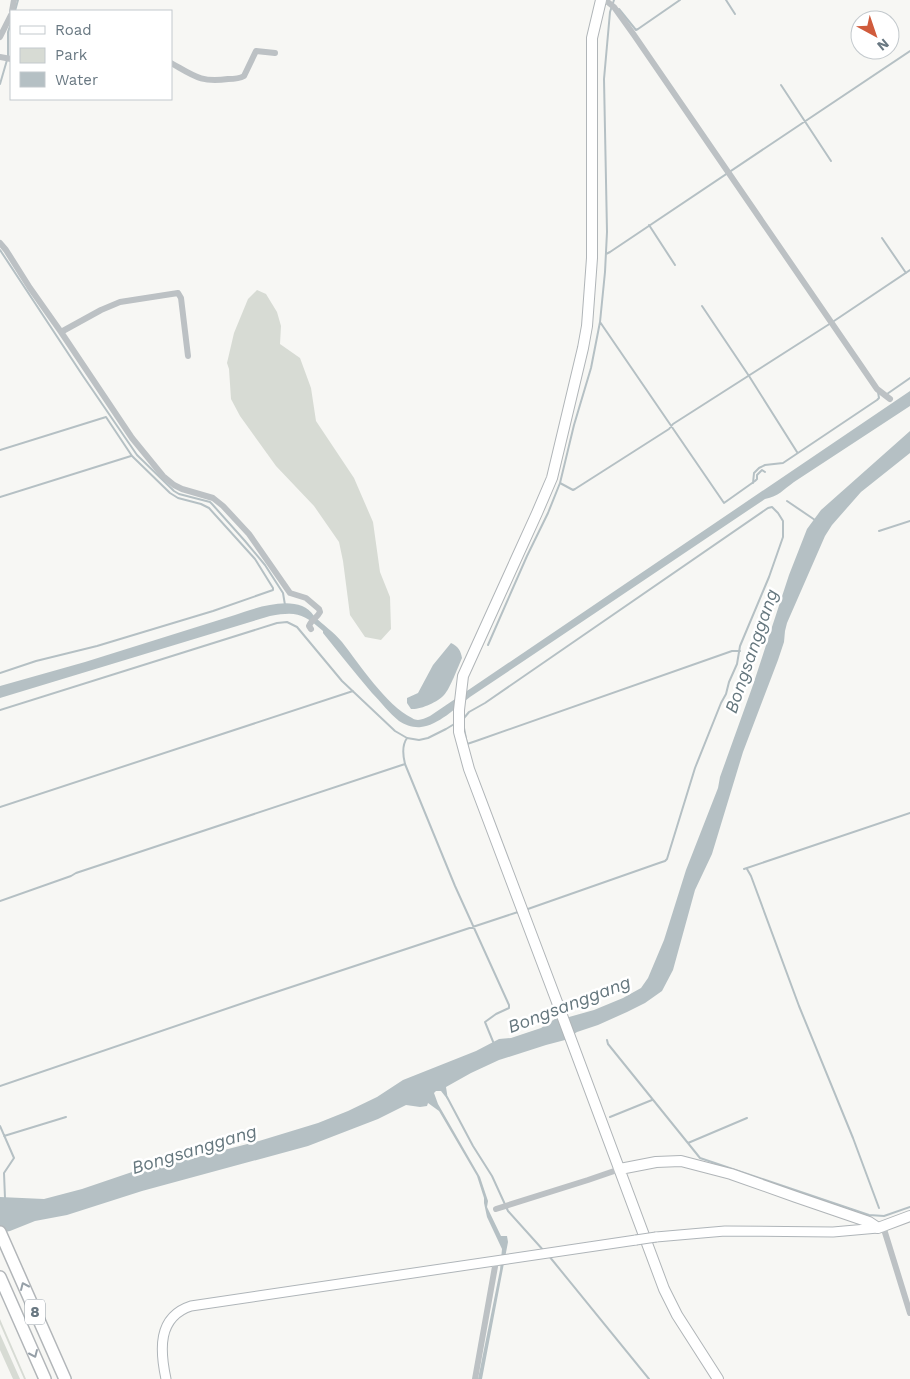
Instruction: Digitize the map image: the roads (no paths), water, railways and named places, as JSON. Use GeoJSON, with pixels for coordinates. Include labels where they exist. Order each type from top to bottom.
{"type":"FeatureCollection","features":[{"type":"Feature","properties":{"kind":"highway","name":"8"},"geometry":{"type":"LineString","coordinates":[[0,1232],[65,1379]]}},
{"type":"Feature","properties":{"kind":"highway","name":"8"},"geometry":{"type":"LineString","coordinates":[[0,1277],[45,1379]]}},
{"type":"Feature","properties":{"kind":"main road"},"geometry":{"type":"LineString","coordinates":[[607,3],[596,18],[592,38],[592,258],[587,326],[583,348],[552,478],[463,676],[458,710],[459,732],[469,769],[670,1303],[718,1379]]}},
{"type":"Feature","properties":{"kind":"main road"},"geometry":{"type":"LineString","coordinates":[[622,1175],[656,1162],[681,1161],[731,1174],[881,1227]]}},
{"type":"Feature","properties":{"kind":"main road"},"geometry":{"type":"LineString","coordinates":[[166,1379],[161,1352],[166,1328],[171,1318],[180,1310],[197,1304],[656,1237],[725,1231],[833,1232],[881,1227],[910,1216]]}},
{"type":"Feature","properties":{"kind":"street"},"geometry":{"type":"LineString","coordinates":[[607,3],[634,35],[877,389],[890,399]]}},
{"type":"Feature","properties":{"kind":"street"},"geometry":{"type":"LineString","coordinates":[[0,37],[10,17]]}},
{"type":"Feature","properties":{"kind":"street"},"geometry":{"type":"LineString","coordinates":[[172,64],[204,80],[214,81],[244,76],[256,51],[275,52]]}},
{"type":"Feature","properties":{"kind":"street"},"geometry":{"type":"LineString","coordinates":[[0,243],[132,438],[163,476],[174,485],[213,498],[223,506],[249,534],[290,593],[306,598],[319,608],[318,617],[310,626]]}},
{"type":"Feature","properties":{"kind":"street"},"geometry":{"type":"LineString","coordinates":[[61,332],[120,302],[178,293],[181,298],[188,356]]}},
{"type":"Feature","properties":{"kind":"street"},"geometry":{"type":"LineString","coordinates":[[496,1209],[588,1180],[622,1175]]}},
{"type":"Feature","properties":{"kind":"street"},"geometry":{"type":"LineString","coordinates":[[881,1227],[910,1313]]}},
{"type":"Feature","properties":{"kind":"street"},"geometry":{"type":"LineString","coordinates":[[475,1379],[498,1260]]}},
{"type":"Feature","properties":{"kind":"water"},"geometry":{"type":"Polygon","coordinates":[[[910,391],[910,406],[781,492],[765,499],[470,697],[447,715],[427,726],[413,727],[399,721],[372,693],[323,631],[310,620],[293,614],[270,616],[0,698],[0,686],[85,662],[254,609],[288,603],[307,609],[339,638],[374,684],[402,712],[414,719],[423,719],[910,391]]]}},
{"type":"Feature","properties":{"kind":"water"},"geometry":{"type":"Polygon","coordinates":[[[910,431],[910,453],[861,492],[832,525],[825,536],[787,623],[784,642],[743,752],[712,854],[695,890],[673,970],[662,991],[645,1003],[598,1025],[577,1032],[565,1040],[499,1060],[471,1073],[446,1087],[448,1100],[441,1091],[434,1093],[438,1104],[480,1177],[488,1201],[487,1207],[501,1236],[507,1236],[508,1242],[482,1379],[478,1379],[500,1270],[502,1249],[487,1217],[484,1198],[477,1176],[439,1111],[428,1103],[427,1106],[420,1107],[406,1105],[378,1119],[308,1146],[142,1191],[67,1215],[35,1221],[0,1233],[0,1197],[44,1199],[82,1189],[135,1171],[259,1141],[318,1123],[377,1097],[403,1080],[476,1051],[499,1039],[511,1038],[541,1028],[558,1017],[569,1017],[594,1010],[641,988],[648,978],[664,940],[686,870],[718,788],[720,777],[789,575],[807,529],[821,510],[910,431]]]}},
{"type":"Feature","properties":{"kind":"water"},"geometry":{"type":"Polygon","coordinates":[[[451,643],[459,649],[462,658],[446,692],[433,703],[411,709],[407,703],[407,698],[418,693],[433,665],[451,643]]]}},
{"type":"Feature","properties":{"kind":"waterway"},"geometry":{"type":"LineString","coordinates":[[15,10],[18,0]]}},
{"type":"Feature","properties":{"kind":"waterway"},"geometry":{"type":"LineString","coordinates":[[488,645],[560,483],[574,425],[591,368],[600,322],[607,232],[604,79],[610,12],[614,0]]}},
{"type":"Feature","properties":{"kind":"waterway"},"geometry":{"type":"LineString","coordinates":[[619,9],[636,30],[680,0]]}},
{"type":"Feature","properties":{"kind":"waterway"},"geometry":{"type":"LineString","coordinates":[[726,0],[735,14]]}},
{"type":"Feature","properties":{"kind":"waterway"},"geometry":{"type":"LineString","coordinates":[[8,56],[8,32],[10,26]]}},
{"type":"Feature","properties":{"kind":"waterway"},"geometry":{"type":"LineString","coordinates":[[606,254],[910,51]]}},
{"type":"Feature","properties":{"kind":"waterway"},"geometry":{"type":"LineString","coordinates":[[0,84],[7,60]]}},
{"type":"Feature","properties":{"kind":"waterway"},"geometry":{"type":"LineString","coordinates":[[781,85],[831,161]]}},
{"type":"Feature","properties":{"kind":"waterway"},"geometry":{"type":"LineString","coordinates":[[649,225],[675,265]]}},
{"type":"Feature","properties":{"kind":"waterway"},"geometry":{"type":"LineString","coordinates":[[882,238],[906,273]]}},
{"type":"Feature","properties":{"kind":"waterway"},"geometry":{"type":"LineString","coordinates":[[0,250],[137,455],[174,491],[212,504],[265,565],[283,593],[285,605]]}},
{"type":"Feature","properties":{"kind":"waterway"},"geometry":{"type":"LineString","coordinates":[[560,483],[573,490],[575,489],[910,270]]}},
{"type":"Feature","properties":{"kind":"waterway"},"geometry":{"type":"LineString","coordinates":[[702,306],[797,452]]}},
{"type":"Feature","properties":{"kind":"waterway"},"geometry":{"type":"LineString","coordinates":[[600,322],[724,503],[755,481],[757,475],[762,470],[765,472]]}},
{"type":"Feature","properties":{"kind":"waterway"},"geometry":{"type":"LineString","coordinates":[[887,394],[910,378]]}},
{"type":"Feature","properties":{"kind":"waterway"},"geometry":{"type":"LineString","coordinates":[[753,483],[754,473],[759,468],[765,465],[783,463],[877,400],[879,398],[878,392]]}},
{"type":"Feature","properties":{"kind":"waterway"},"geometry":{"type":"LineString","coordinates":[[0,450],[106,417],[132,456],[170,493],[178,498],[209,508],[255,559],[273,588],[273,590],[213,611],[0,673]]}},
{"type":"Feature","properties":{"kind":"waterway"},"geometry":{"type":"LineString","coordinates":[[0,497],[131,456]]}},
{"type":"Feature","properties":{"kind":"waterway"},"geometry":{"type":"LineString","coordinates":[[787,501],[815,520]]}},
{"type":"Feature","properties":{"kind":"waterway","name":"Bongsanggang"},"geometry":{"type":"LineString","coordinates":[[464,718],[469,712],[485,703],[768,508],[772,507],[778,513],[783,521],[783,537],[769,577],[740,646],[737,664],[726,694],[695,768],[667,859],[525,910]]}},
{"type":"Feature","properties":{"kind":"waterway"},"geometry":{"type":"LineString","coordinates":[[879,531],[910,521]]}},
{"type":"Feature","properties":{"kind":"waterway"},"geometry":{"type":"LineString","coordinates":[[0,710],[277,623],[287,622],[297,627],[342,681],[395,731],[407,738],[419,740],[428,738],[456,723]]}},
{"type":"Feature","properties":{"kind":"waterway","name":"Bongsanggang"},"geometry":{"type":"LineString","coordinates":[[464,728],[467,744],[732,651],[740,651]]}},
{"type":"Feature","properties":{"kind":"waterway"},"geometry":{"type":"LineString","coordinates":[[0,807],[353,691]]}},
{"type":"Feature","properties":{"kind":"waterway","name":"Bongsanggang"},"geometry":{"type":"LineString","coordinates":[[407,738],[403,751],[405,764],[455,886],[509,1005],[509,1008],[485,1022],[494,1044]]}},
{"type":"Feature","properties":{"kind":"waterway"},"geometry":{"type":"LineString","coordinates":[[0,901],[76,873],[405,764]]}},
{"type":"Feature","properties":{"kind":"waterway"},"geometry":{"type":"LineString","coordinates":[[744,869],[910,813]]}},
{"type":"Feature","properties":{"kind":"waterway"},"geometry":{"type":"LineString","coordinates":[[747,869],[879,1208]]}},
{"type":"Feature","properties":{"kind":"waterway"},"geometry":{"type":"LineString","coordinates":[[0,1086],[518,912]]}},
{"type":"Feature","properties":{"kind":"waterway"},"geometry":{"type":"LineString","coordinates":[[607,1040],[608,1044],[700,1158],[869,1215],[884,1216],[910,1207]]}},
{"type":"Feature","properties":{"kind":"waterway"},"geometry":{"type":"LineString","coordinates":[[447,1097],[473,1146],[492,1176],[508,1211],[544,1251]]}},
{"type":"Feature","properties":{"kind":"waterway"},"geometry":{"type":"LineString","coordinates":[[610,1117],[652,1100]]}},
{"type":"Feature","properties":{"kind":"waterway"},"geometry":{"type":"LineString","coordinates":[[4,1136],[66,1117]]}},
{"type":"Feature","properties":{"kind":"waterway"},"geometry":{"type":"LineString","coordinates":[[688,1143],[747,1118]]}},
{"type":"Feature","properties":{"kind":"waterway"},"geometry":{"type":"LineString","coordinates":[[0,1126],[14,1158],[4,1173],[5,1198]]}},
{"type":"Feature","properties":{"kind":"waterway"},"geometry":{"type":"LineString","coordinates":[[549,1256],[649,1379]]}}]}
